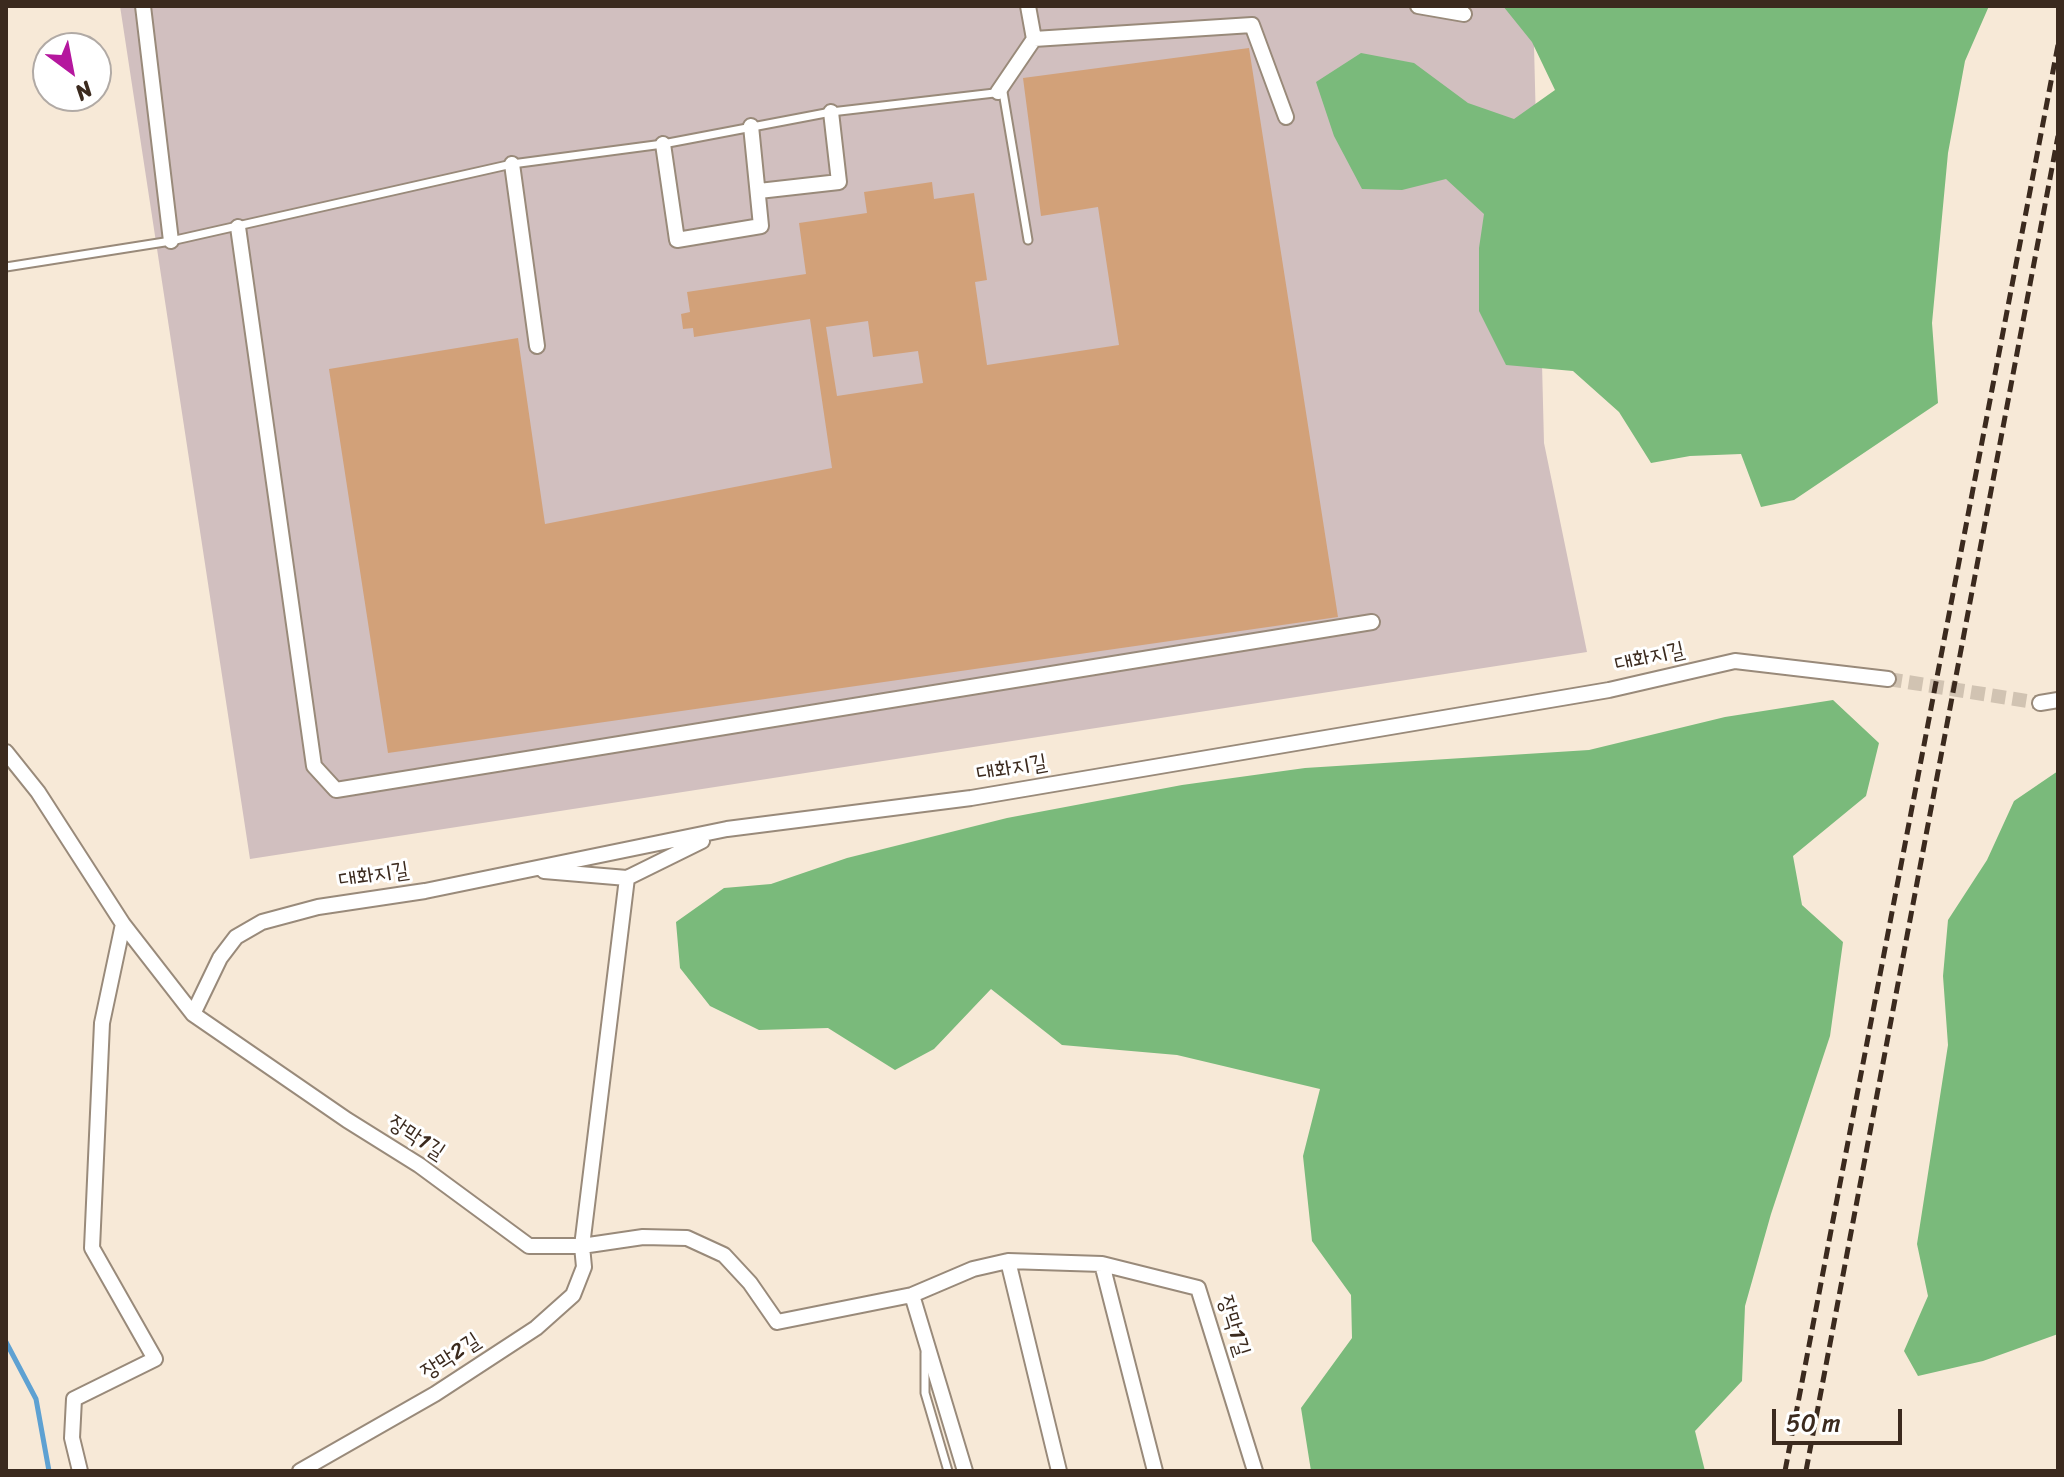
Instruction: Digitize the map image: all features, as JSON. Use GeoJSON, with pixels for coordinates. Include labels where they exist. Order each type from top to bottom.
{"type":"FeatureCollection","features":[{"type":"Feature","properties":{"kind":"street"},"geometry":{"type":"LineString","coordinates":[[143,6],[171,241]]}},
{"type":"Feature","properties":{"kind":"street"},"geometry":{"type":"LineString","coordinates":[[998,92],[1034,39],[1028,6]]}},
{"type":"Feature","properties":{"kind":"street"},"geometry":{"type":"LineString","coordinates":[[1418,6],[1464,14]]}},
{"type":"Feature","properties":{"kind":"street"},"geometry":{"type":"LineString","coordinates":[[1034,39],[1252,25],[1286,117]]}},
{"type":"Feature","properties":{"kind":"street"},"geometry":{"type":"LineString","coordinates":[[759,191],[839,182],[831,112]]}},
{"type":"Feature","properties":{"kind":"street"},"geometry":{"type":"LineString","coordinates":[[663,144],[677,240],[761,226],[751,126]]}},
{"type":"Feature","properties":{"kind":"street"},"geometry":{"type":"LineString","coordinates":[[512,164],[537,346]]}},
{"type":"Feature","properties":{"kind":"street"},"geometry":{"type":"LineString","coordinates":[[238,227],[314,766],[336,790],[1372,622]]}},
{"type":"Feature","properties":{"kind":"street","name":"대화지길"},"geometry":{"type":"LineString","coordinates":[[193,1014],[220,958],[236,937],[262,922],[318,907],[531,869],[727,829],[971,798],[1609,690],[1735,661],[1888,679]]}},
{"type":"Feature","properties":{"kind":"street"},"geometry":{"type":"LineString","coordinates":[[2040,703],[2058,700]]}},
{"type":"Feature","properties":{"kind":"street","name":"장막1길"},"geometry":{"type":"LineString","coordinates":[[6,752],[38,792],[123,924],[193,1014],[347,1120],[419,1165],[529,1246],[582,1246],[643,1237],[687,1238],[724,1255],[750,1283],[777,1322],[912,1295],[973,1269],[1008,1261],[1102,1264],[1198,1288],[1255,1471]]}},
{"type":"Feature","properties":{"kind":"street"},"geometry":{"type":"LineString","coordinates":[[531,869],[627,878],[727,829]]}},
{"type":"Feature","properties":{"kind":"street","name":"장막2길"},"geometry":{"type":"LineString","coordinates":[[300,1471],[435,1394],[536,1328],[573,1295],[584,1267],[582,1246],[627,878]]}},
{"type":"Feature","properties":{"kind":"street"},"geometry":{"type":"LineString","coordinates":[[80,1471],[72,1438],[74,1399],[155,1359],[92,1248],[102,1023],[123,924]]}},
{"type":"Feature","properties":{"kind":"street"},"geometry":{"type":"LineString","coordinates":[[1008,1261],[1059,1471]]}},
{"type":"Feature","properties":{"kind":"street"},"geometry":{"type":"LineString","coordinates":[[1102,1264],[1155,1471]]}},
{"type":"Feature","properties":{"kind":"street"},"geometry":{"type":"LineString","coordinates":[[912,1295],[965,1471]]}},
{"type":"Feature","properties":{"kind":"lane"},"geometry":{"type":"LineString","coordinates":[[6,267],[171,241],[512,164],[663,144],[831,112],[998,92],[1003,92],[1028,240]]}},
{"type":"Feature","properties":{"kind":"lane"},"geometry":{"type":"LineString","coordinates":[[925,1339],[925,1393],[948,1471]]}},
{"type":"Feature","properties":{"kind":"shaded area"},"geometry":{"type":"Polygon","coordinates":[[[120,6],[1533,6],[1544,443],[1587,652],[250,859],[120,6]]]}},
{"type":"Feature","properties":{"kind":"green space"},"geometry":{"type":"Polygon","coordinates":[[[1503,6],[1989,6],[1965,61],[1948,153],[1932,323],[1938,403],[1794,500],[1761,507],[1741,454],[1690,456],[1651,463],[1619,412],[1573,371],[1506,365],[1479,311],[1479,248],[1484,214],[1446,179],[1402,190],[1362,189],[1334,136],[1316,82],[1361,53],[1414,63],[1468,103],[1514,119],[1555,90],[1532,42],[1503,6]]]}},
{"type":"Feature","properties":{"kind":"green space"},"geometry":{"type":"Polygon","coordinates":[[[1833,700],[1879,743],[1866,796],[1793,856],[1802,905],[1843,942],[1830,1036],[1771,1214],[1745,1306],[1742,1381],[1695,1431],[1705,1471],[1311,1471],[1301,1408],[1352,1338],[1351,1295],[1312,1241],[1303,1156],[1320,1089],[1177,1055],[1062,1045],[991,989],[934,1049],[895,1070],[828,1028],[759,1030],[710,1006],[680,968],[676,922],[724,888],[771,884],[847,858],[1007,818],[1182,785],[1305,768],[1589,750],[1725,717],[1833,700]]]}},
{"type":"Feature","properties":{"kind":"green space"},"geometry":{"type":"Polygon","coordinates":[[[2058,771],[2058,1334],[1983,1361],[1918,1376],[1904,1351],[1928,1296],[1917,1244],[1948,1045],[1943,976],[1948,920],[1987,860],[2014,801],[2058,771]]]}},
{"type":"Feature","properties":{"kind":"building"},"geometry":{"type":"Polygon","coordinates":[[[1249,48],[1338,617],[388,753],[329,369],[518,338],[545,524],[832,468],[810,319],[694,337],[693,328],[683,329],[681,314],[690,312],[687,292],[806,274],[799,223],[867,213],[864,192],[932,182],[934,199],[974,193],[987,280],[975,282],[987,365],[1119,345],[1098,207],[1041,216],[1023,78],[1249,48]],[[868,321],[826,327],[837,396],[923,383],[918,351],[873,357],[868,321]]]}},
{"type":"Feature","properties":{"kind":"waterway"},"geometry":{"type":"LineString","coordinates":[[6,1342],[36,1399],[49,1471]]}},
{"type":"Feature","properties":{"kind":"tunnel"},"geometry":{"type":"LineString","coordinates":[[1888,679],[2040,703]]}},
{"type":"Feature","properties":{"kind":"railway"},"geometry":{"type":"LineString","coordinates":[[1785,1471],[2058,45]]}},
{"type":"Feature","properties":{"kind":"railway"},"geometry":{"type":"LineString","coordinates":[[1806,1471],[2058,136]]}}]}
